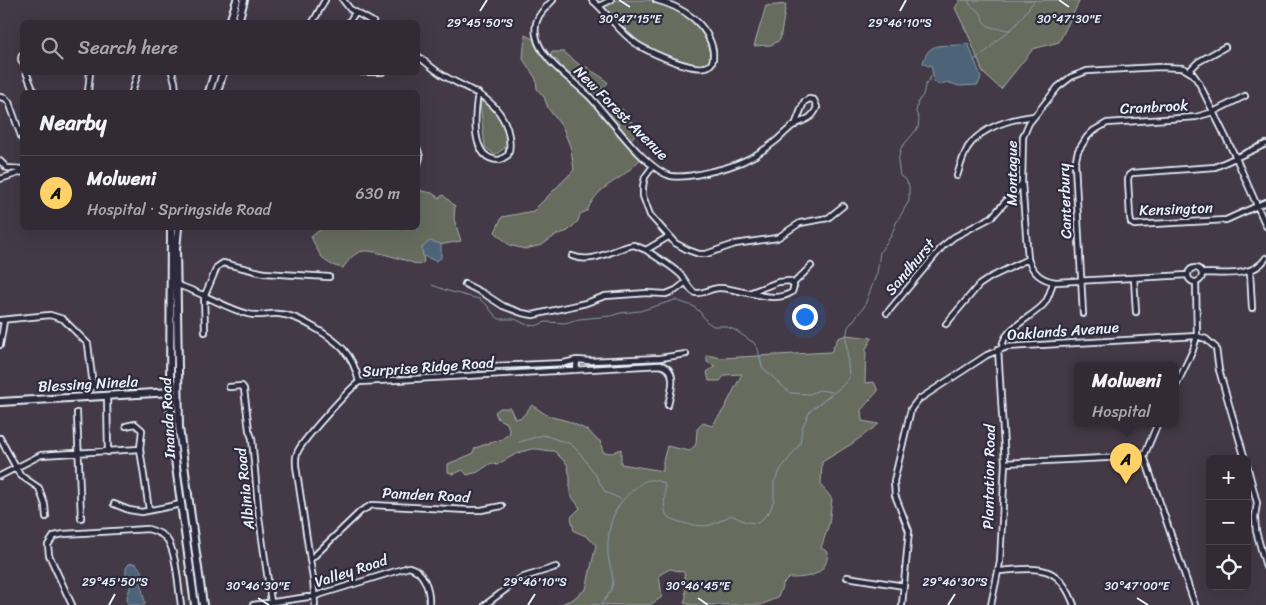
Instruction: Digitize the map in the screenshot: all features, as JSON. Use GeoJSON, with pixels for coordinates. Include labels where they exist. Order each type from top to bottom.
{"type":"FeatureCollection","features":[{"type":"Feature","properties":{"kind":"main road"},"geometry":{"type":"LineString","coordinates":[[231,20],[236,0]]}},
{"type":"Feature","properties":{"kind":"main road"},"geometry":{"type":"LineString","coordinates":[[239,20],[244,0]]}},
{"type":"Feature","properties":{"kind":"main road"},"geometry":{"type":"LineString","coordinates":[[210,90],[214,75]]}},
{"type":"Feature","properties":{"kind":"main road"},"geometry":{"type":"LineString","coordinates":[[218,90],[222,75]]}},
{"type":"Feature","properties":{"kind":"main road","name":"Inanda Road"},"geometry":{"type":"LineString","coordinates":[[171,230],[170,392],[173,441],[196,605]]}},
{"type":"Feature","properties":{"kind":"main road","name":"Inanda Road"},"geometry":{"type":"LineString","coordinates":[[178,230],[176,249],[180,437],[203,605]]}},
{"type":"Feature","properties":{"kind":"main road"},"geometry":{"type":"LineString","coordinates":[[171,338],[173,322],[178,321]]}},
{"type":"Feature","properties":{"kind":"main road","name":"Blessing Ninela"},"geometry":{"type":"LineString","coordinates":[[0,402],[178,392]]}},
{"type":"Feature","properties":{"kind":"main road"},"geometry":{"type":"LineString","coordinates":[[173,441],[180,437]]}},
{"type":"Feature","properties":{"kind":"street"},"geometry":{"type":"LineString","coordinates":[[314,20],[325,0]]}},
{"type":"Feature","properties":{"kind":"street"},"geometry":{"type":"LineString","coordinates":[[343,0],[355,13],[369,20]]}},
{"type":"Feature","properties":{"kind":"street","name":"New Forest Avenue"},"geometry":{"type":"LineString","coordinates":[[553,0],[536,20],[536,35],[540,49],[591,98],[615,127],[653,166],[669,175],[700,174],[730,167],[757,155],[795,125],[813,115],[817,107],[814,100],[809,99],[804,102],[795,125]]}},
{"type":"Feature","properties":{"kind":"street"},"geometry":{"type":"LineString","coordinates":[[592,0],[622,32],[650,52],[686,65],[702,68],[710,65],[713,58],[711,44],[699,24],[683,11],[656,0]]}},
{"type":"Feature","properties":{"kind":"street"},"geometry":{"type":"LineString","coordinates":[[599,6],[611,0]]}},
{"type":"Feature","properties":{"kind":"street"},"geometry":{"type":"LineString","coordinates":[[350,20],[355,13]]}},
{"type":"Feature","properties":{"kind":"street"},"geometry":{"type":"LineString","coordinates":[[1225,48],[1198,62],[1189,71],[1199,83],[1236,158],[1266,226]]}},
{"type":"Feature","properties":{"kind":"street"},"geometry":{"type":"LineString","coordinates":[[420,58],[444,76],[478,93],[498,110],[504,119],[510,136],[508,155],[500,160],[491,159],[484,154],[478,141],[475,119],[478,93]]}},
{"type":"Feature","properties":{"kind":"street","name":"Montague"},"geometry":{"type":"LineString","coordinates":[[1028,259],[1022,183],[1023,137],[1034,116],[1064,82],[1083,72],[1173,66],[1189,71]]}},
{"type":"Feature","properties":{"kind":"street"},"geometry":{"type":"LineString","coordinates":[[27,75],[33,90]]}},
{"type":"Feature","properties":{"kind":"street"},"geometry":{"type":"LineString","coordinates":[[88,90],[90,75]]}},
{"type":"Feature","properties":{"kind":"street"},"geometry":{"type":"LineString","coordinates":[[133,90],[137,75]]}},
{"type":"Feature","properties":{"kind":"street"},"geometry":{"type":"LineString","coordinates":[[173,75],[176,90]]}},
{"type":"Feature","properties":{"kind":"street","name":"Cranbrook"},"geometry":{"type":"LineString","coordinates":[[1096,128],[1111,122],[1190,118],[1213,112],[1245,96]]}},
{"type":"Feature","properties":{"kind":"street"},"geometry":{"type":"LineString","coordinates":[[0,97],[5,98],[9,102],[20,133]]}},
{"type":"Feature","properties":{"kind":"street"},"geometry":{"type":"LineString","coordinates":[[957,176],[966,151],[979,136],[999,125],[1034,116]]}},
{"type":"Feature","properties":{"kind":"street","name":"Canterbury"},"geometry":{"type":"LineString","coordinates":[[1083,314],[1075,160],[1081,146],[1096,128]]}},
{"type":"Feature","properties":{"kind":"street"},"geometry":{"type":"LineString","coordinates":[[1236,158],[1266,144]]}},
{"type":"Feature","properties":{"kind":"street","name":"Kensington"},"geometry":{"type":"LineString","coordinates":[[1236,158],[1206,169],[1130,174],[1128,180],[1131,222],[1137,225],[1226,220],[1257,206]]}},
{"type":"Feature","properties":{"kind":"street"},"geometry":{"type":"LineString","coordinates":[[0,161],[7,168],[20,170]]}},
{"type":"Feature","properties":{"kind":"street"},"geometry":{"type":"LineString","coordinates":[[653,166],[644,180],[642,188],[650,216],[668,237],[682,248],[703,254],[732,245],[777,238],[800,223],[828,218],[843,206]]}},
{"type":"Feature","properties":{"kind":"street"},"geometry":{"type":"LineString","coordinates":[[0,179],[20,171]]}},
{"type":"Feature","properties":{"kind":"street","name":"Sandhurst"},"geometry":{"type":"LineString","coordinates":[[887,313],[942,246],[954,237],[992,217],[1000,210],[1012,192],[1022,183]]}},
{"type":"Feature","properties":{"kind":"street"},"geometry":{"type":"LineString","coordinates":[[1257,206],[1266,202]]}},
{"type":"Feature","properties":{"kind":"street"},"geometry":{"type":"LineString","coordinates":[[646,250],[668,237]]}},
{"type":"Feature","properties":{"kind":"street"},"geometry":{"type":"LineString","coordinates":[[572,256],[580,259],[593,258],[634,245],[646,250],[673,269],[697,293],[719,288],[784,296],[793,291],[793,284],[811,266]]}},
{"type":"Feature","properties":{"kind":"street"},"geometry":{"type":"LineString","coordinates":[[946,324],[979,285],[1028,259],[1035,273],[1053,282],[1188,275]]}},
{"type":"Feature","properties":{"kind":"street"},"geometry":{"type":"LineString","coordinates":[[1203,273],[1250,271],[1265,261]]}},
{"type":"Feature","properties":{"kind":"street"},"geometry":{"type":"LineString","coordinates":[[205,332],[204,295],[217,268],[223,263],[262,272],[329,277]]}},
{"type":"Feature","properties":{"kind":"street"},"geometry":{"type":"LineString","coordinates":[[1196,282],[1191,281],[1188,275],[1191,268],[1196,267],[1203,273]]}},
{"type":"Feature","properties":{"kind":"street"},"geometry":{"type":"LineString","coordinates":[[1250,271],[1252,308]]}},
{"type":"Feature","properties":{"kind":"street"},"geometry":{"type":"LineString","coordinates":[[1196,282],[1200,280],[1203,273]]}},
{"type":"Feature","properties":{"kind":"street"},"geometry":{"type":"LineString","coordinates":[[1134,278],[1136,312]]}},
{"type":"Feature","properties":{"kind":"street"},"geometry":{"type":"LineString","coordinates":[[749,293],[778,282],[788,281],[793,284]]}},
{"type":"Feature","properties":{"kind":"street"},"geometry":{"type":"LineString","coordinates":[[466,284],[483,292],[503,306],[522,314],[533,315],[586,304],[606,296],[647,293],[666,294],[676,290],[686,282]]}},
{"type":"Feature","properties":{"kind":"street"},"geometry":{"type":"LineString","coordinates":[[1000,349],[1007,335],[1044,304],[1053,282]]}},
{"type":"Feature","properties":{"kind":"street"},"geometry":{"type":"LineString","coordinates":[[1179,380],[1193,350],[1197,336],[1196,282]]}},
{"type":"Feature","properties":{"kind":"street"},"geometry":{"type":"LineString","coordinates":[[177,285],[248,314],[284,315],[309,324],[338,343],[352,362],[358,382]]}},
{"type":"Feature","properties":{"kind":"street"},"geometry":{"type":"LineString","coordinates":[[0,345],[2,321],[50,314],[64,319],[88,344],[93,386],[88,390],[87,396]]}},
{"type":"Feature","properties":{"kind":"street"},"geometry":{"type":"LineString","coordinates":[[1197,336],[1206,339],[1216,348],[1220,370],[1244,455]]}},
{"type":"Feature","properties":{"kind":"street","name":"Oaklands Avenue"},"geometry":{"type":"LineString","coordinates":[[902,605],[909,531],[895,495],[894,481],[911,409],[918,400],[982,357],[1000,349],[1046,343],[1197,336]]}},
{"type":"Feature","properties":{"kind":"street","name":"Plantation Road"},"geometry":{"type":"LineString","coordinates":[[991,605],[999,571],[1005,463],[1000,349]]}},
{"type":"Feature","properties":{"kind":"street"},"geometry":{"type":"LineString","coordinates":[[470,367],[564,363],[577,360],[660,358],[686,354]]}},
{"type":"Feature","properties":{"kind":"street"},"geometry":{"type":"LineString","coordinates":[[576,370],[577,360]]}},
{"type":"Feature","properties":{"kind":"street","name":"Surprise Ridge Road"},"geometry":{"type":"LineString","coordinates":[[315,605],[296,455],[305,441],[358,382],[665,366],[672,375],[672,387],[668,405]]}},
{"type":"Feature","properties":{"kind":"street","name":"Albinia Road"},"geometry":{"type":"LineString","coordinates":[[229,387],[242,386],[244,389],[252,438],[259,517],[271,602]]}},
{"type":"Feature","properties":{"kind":"street"},"geometry":{"type":"LineString","coordinates":[[107,395],[108,452]]}},
{"type":"Feature","properties":{"kind":"street"},"geometry":{"type":"LineString","coordinates":[[78,413],[78,453],[82,518]]}},
{"type":"Feature","properties":{"kind":"street"},"geometry":{"type":"LineString","coordinates":[[126,426],[135,424],[141,428],[140,449],[148,510]]}},
{"type":"Feature","properties":{"kind":"street"},"geometry":{"type":"LineString","coordinates":[[1156,427],[1144,456],[1195,605]]}},
{"type":"Feature","properties":{"kind":"street"},"geometry":{"type":"LineString","coordinates":[[0,438],[20,475],[39,488],[45,505],[46,517]]}},
{"type":"Feature","properties":{"kind":"street"},"geometry":{"type":"LineString","coordinates":[[0,476],[37,456],[140,449]]}},
{"type":"Feature","properties":{"kind":"street"},"geometry":{"type":"LineString","coordinates":[[1005,463],[1144,456]]}},
{"type":"Feature","properties":{"kind":"street"},"geometry":{"type":"LineString","coordinates":[[1251,480],[1257,503],[1256,531],[1266,567]]}},
{"type":"Feature","properties":{"kind":"street"},"geometry":{"type":"LineString","coordinates":[[114,504],[142,512],[181,504]]}},
{"type":"Feature","properties":{"kind":"street","name":"Pamden Road"},"geometry":{"type":"LineString","coordinates":[[310,560],[354,517],[372,505],[475,510],[502,506]]}},
{"type":"Feature","properties":{"kind":"street"},"geometry":{"type":"LineString","coordinates":[[72,605],[49,554],[48,545],[54,536],[148,529],[159,533],[167,540],[173,554],[181,605]]}},
{"type":"Feature","properties":{"kind":"street","name":"Valley Road"},"geometry":{"type":"LineString","coordinates":[[253,605],[315,596],[401,568],[411,567],[418,572],[428,587],[430,595],[429,605]]}},
{"type":"Feature","properties":{"kind":"street"},"geometry":{"type":"LineString","coordinates":[[485,605],[521,578],[556,568]]}},
{"type":"Feature","properties":{"kind":"street"},"geometry":{"type":"LineString","coordinates":[[999,571],[1036,568],[1046,570],[1068,589],[1074,605]]}},
{"type":"Feature","properties":{"kind":"street"},"geometry":{"type":"LineString","coordinates":[[847,577],[904,586]]}},
{"type":"Feature","properties":{"kind":"green space"},"geometry":{"type":"Polygon","coordinates":[[[616,0],[655,0],[671,5],[687,14],[704,34],[707,42],[710,55],[706,67],[664,55],[635,40],[621,27],[604,6],[616,0]]]}},
{"type":"Feature","properties":{"kind":"green space"},"geometry":{"type":"Polygon","coordinates":[[[960,0],[1080,0],[1059,42],[1033,49],[1001,89],[983,73],[970,39],[955,8],[960,0]]]}},
{"type":"Feature","properties":{"kind":"green space"},"geometry":{"type":"Polygon","coordinates":[[[786,4],[780,40],[771,45],[754,46],[766,6],[786,4]]]}},
{"type":"Feature","properties":{"kind":"green space"},"geometry":{"type":"Polygon","coordinates":[[[525,35],[535,40],[540,53],[591,98],[604,116],[622,109],[637,132],[629,142],[643,157],[625,174],[606,186],[590,204],[587,211],[580,214],[578,221],[568,231],[556,235],[542,245],[525,249],[509,245],[495,232],[502,217],[533,211],[574,170],[571,149],[563,128],[548,108],[544,97],[537,89],[536,79],[523,59],[525,35]]]}},
{"type":"Feature","properties":{"kind":"green space"},"geometry":{"type":"Polygon","coordinates":[[[552,52],[564,52],[581,66],[587,67],[608,83],[596,94],[587,84],[577,82],[561,70],[558,61],[550,57],[552,52]]]}},
{"type":"Feature","properties":{"kind":"green space"},"geometry":{"type":"Polygon","coordinates":[[[480,102],[485,102],[495,107],[510,144],[495,155],[485,147],[480,102]]]}},
{"type":"Feature","properties":{"kind":"green space"},"geometry":{"type":"Polygon","coordinates":[[[420,190],[432,193],[439,198],[443,195],[455,206],[454,219],[461,241],[422,248],[424,262],[419,265],[383,254],[364,251],[354,255],[343,268],[326,261],[319,253],[311,237],[320,230],[420,230],[420,190]]]}},
{"type":"Feature","properties":{"kind":"green space"},"geometry":{"type":"Polygon","coordinates":[[[846,335],[872,338],[866,349],[865,383],[874,382],[878,391],[861,410],[862,421],[879,424],[822,462],[821,485],[832,499],[829,524],[821,548],[828,552],[824,566],[815,574],[789,578],[783,584],[778,597],[761,605],[692,605],[684,603],[686,597],[684,572],[670,569],[659,575],[662,597],[650,605],[559,605],[573,599],[586,589],[596,545],[586,536],[574,531],[571,517],[580,508],[570,494],[570,477],[567,464],[554,451],[533,449],[517,454],[497,465],[491,463],[478,472],[467,475],[463,470],[454,474],[448,472],[448,464],[472,454],[475,448],[502,439],[510,433],[507,423],[498,419],[495,412],[500,408],[510,408],[515,419],[522,417],[532,405],[548,416],[568,421],[589,431],[600,441],[603,452],[612,453],[621,449],[621,464],[663,471],[663,461],[667,446],[690,451],[696,444],[697,429],[703,423],[712,426],[724,409],[742,374],[725,375],[720,381],[709,381],[707,372],[715,366],[707,362],[707,355],[721,358],[831,352],[838,338],[846,335]]]}},
{"type":"Feature","properties":{"kind":"water"},"geometry":{"type":"Polygon","coordinates":[[[968,43],[981,77],[978,85],[959,86],[947,82],[939,85],[934,81],[931,65],[928,66],[923,63],[930,49],[968,43]]]}},
{"type":"Feature","properties":{"kind":"water"},"geometry":{"type":"Polygon","coordinates":[[[430,241],[441,244],[441,258],[436,261],[423,256],[422,248],[430,241]]]}},
{"type":"Feature","properties":{"kind":"water"},"geometry":{"type":"Polygon","coordinates":[[[134,563],[141,571],[145,605],[128,605],[127,597],[131,584],[126,580],[126,568],[129,564],[134,563]]]}},
{"type":"Feature","properties":{"kind":"waterway"},"geometry":{"type":"LineString","coordinates":[[968,0],[970,5],[978,10],[986,24],[1010,30]]}},
{"type":"Feature","properties":{"kind":"waterway"},"geometry":{"type":"LineString","coordinates":[[974,60],[1015,26],[1035,0]]}},
{"type":"Feature","properties":{"kind":"waterway"},"geometry":{"type":"LineString","coordinates":[[601,605],[610,592],[613,582],[608,555],[612,519],[626,497],[644,482],[654,480],[664,483],[666,514],[673,520],[686,524],[706,526],[731,515],[746,522],[758,523],[770,511],[774,500],[774,482],[781,469],[800,444],[802,428],[810,411],[842,386],[849,378],[846,338],[848,327],[864,307],[877,273],[880,252],[891,236],[909,201],[909,186],[906,180],[900,176],[898,161],[901,148],[918,128],[919,119],[916,112],[918,102],[932,75]]}},
{"type":"Feature","properties":{"kind":"waterway"},"geometry":{"type":"LineString","coordinates":[[432,285],[479,299],[499,319],[515,319],[535,326],[546,322],[565,323],[579,319],[640,311],[675,300],[693,306],[713,326],[724,326],[735,330],[754,343],[758,349],[762,367],[790,393],[810,394],[819,390],[832,392]]}},
{"type":"Feature","properties":{"kind":"waterway"},"geometry":{"type":"LineString","coordinates":[[519,442],[543,435],[571,444],[595,474],[605,492],[621,499]]}},
{"type":"Feature","properties":{"kind":"place","name":"Molweni"},"geometry":{"type":"Point","coordinates":[1126,484]}}]}
